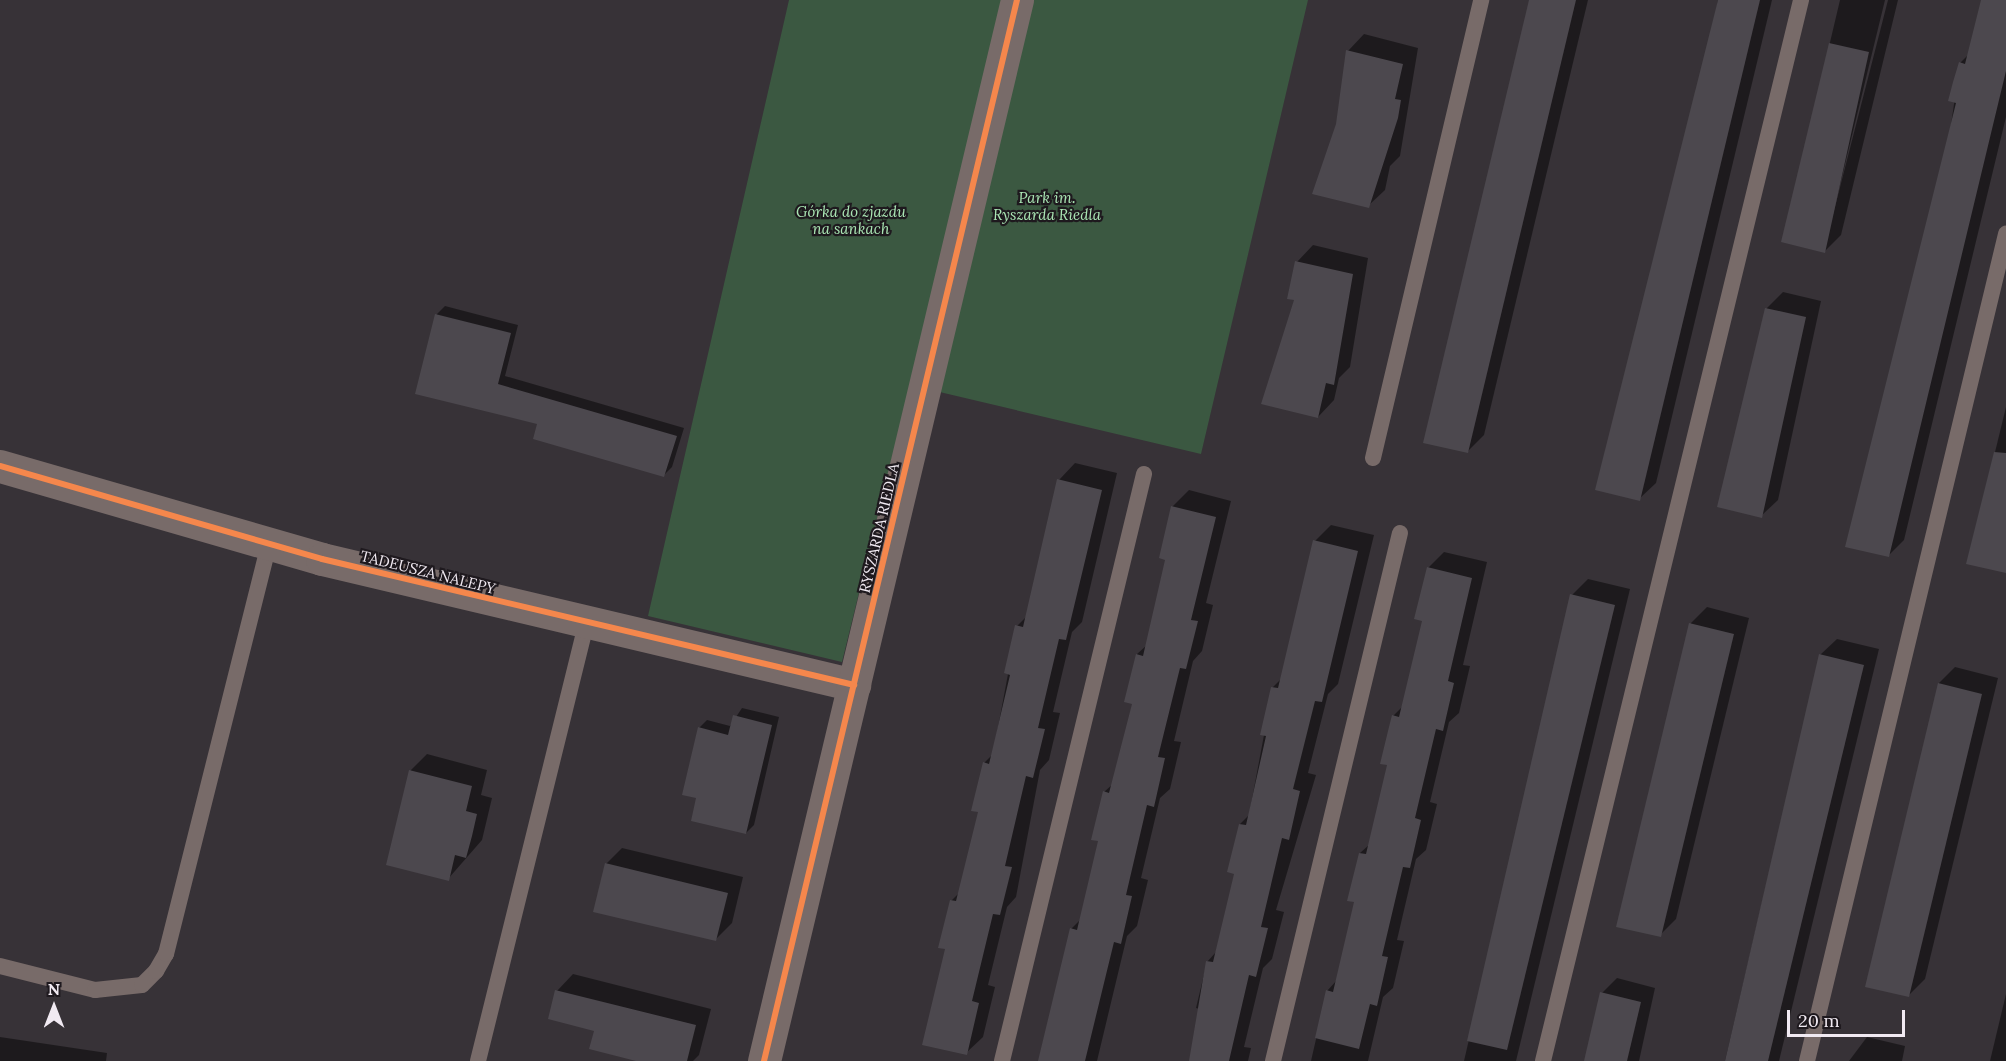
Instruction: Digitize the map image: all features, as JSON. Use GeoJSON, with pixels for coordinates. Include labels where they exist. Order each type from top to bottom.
{"type":"FeatureCollection","features":[{"type":"Feature","properties":{"kind":"street","name":"RYSZARDA RIEDLA"},"geometry":{"type":"LineString","coordinates":[[764,1061],[1017,0]]}},
{"type":"Feature","properties":{"kind":"street","name":"TADEUSZA NALEPY"},"geometry":{"type":"LineString","coordinates":[[0,466],[269,544],[854,685]]}},
{"type":"Feature","properties":{"kind":"lane"},"geometry":{"type":"LineString","coordinates":[[1373,458],[1481,0]]}},
{"type":"Feature","properties":{"kind":"lane"},"geometry":{"type":"LineString","coordinates":[[1543,1061],[1801,0]]}},
{"type":"Feature","properties":{"kind":"lane"},"geometry":{"type":"LineString","coordinates":[[1807,1061],[2006,234]]}},
{"type":"Feature","properties":{"kind":"lane"},"geometry":{"type":"LineString","coordinates":[[1002,1061],[1144,474]]}},
{"type":"Feature","properties":{"kind":"lane"},"geometry":{"type":"LineString","coordinates":[[1274,1061],[1400,533]]}},
{"type":"Feature","properties":{"kind":"lane"},"geometry":{"type":"LineString","coordinates":[[0,966],[95,990],[142,984],[156,971],[166,954],[269,544]]}},
{"type":"Feature","properties":{"kind":"lane"},"geometry":{"type":"LineString","coordinates":[[478,1061],[587,622]]}},
{"type":"Feature","properties":{"kind":"green space","name":"Park im. Ryszarda Riedla"},"geometry":{"type":"Polygon","coordinates":[[[789,0],[1308,0],[1201,454],[910,385],[842,662],[648,616],[789,0]]]}},
{"type":"Feature","properties":{"kind":"building"},"geometry":{"type":"Polygon","coordinates":[[[1529,0],[1576,0],[1468,453],[1423,443],[1529,0]]]}},
{"type":"Feature","properties":{"kind":"building"},"geometry":{"type":"Polygon","coordinates":[[[1718,0],[1760,0],[1640,501],[1595,490],[1718,0]]]}},
{"type":"Feature","properties":{"kind":"building"},"geometry":{"type":"Polygon","coordinates":[[[1981,0],[2006,0],[2006,71],[1889,557],[1845,547],[1956,103],[1948,101],[1959,62],[1965,64],[1981,0]]]}},
{"type":"Feature","properties":{"kind":"building"},"geometry":{"type":"Polygon","coordinates":[[[1829,43],[1869,52],[1825,253],[1781,242],[1829,43]]]}},
{"type":"Feature","properties":{"kind":"building"},"geometry":{"type":"Polygon","coordinates":[[[1346,50],[1403,64],[1395,99],[1401,100],[1398,118],[1369,208],[1312,194],[1336,124],[1346,50]]]}},
{"type":"Feature","properties":{"kind":"building"},"geometry":{"type":"Polygon","coordinates":[[[1295,261],[1353,274],[1334,385],[1326,383],[1318,418],[1261,404],[1294,300],[1287,299],[1295,261]]]}},
{"type":"Feature","properties":{"kind":"building"},"geometry":{"type":"Polygon","coordinates":[[[1765,308],[1806,317],[1762,518],[1717,507],[1765,308]]]}},
{"type":"Feature","properties":{"kind":"building"},"geometry":{"type":"Polygon","coordinates":[[[435,314],[511,333],[498,384],[677,436],[664,477],[533,439],[537,424],[415,394],[435,314]]]}},
{"type":"Feature","properties":{"kind":"building"},"geometry":{"type":"Polygon","coordinates":[[[1994,452],[2006,453],[2006,573],[1966,564],[1994,452]]]}},
{"type":"Feature","properties":{"kind":"building"},"geometry":{"type":"Polygon","coordinates":[[[1057,479],[1102,490],[1066,640],[1059,639],[1038,728],[1045,729],[1033,778],[1026,776],[1005,866],[1012,867],[1000,915],[993,914],[972,1001],[979,1003],[967,1055],[922,1045],[945,949],[938,948],[950,900],[956,901],[978,812],[971,811],[983,762],[989,764],[1010,675],[1004,673],[1015,625],[1023,627],[1057,479]]]}},
{"type":"Feature","properties":{"kind":"building"},"geometry":{"type":"Polygon","coordinates":[[[1171,506],[1216,517],[1191,620],[1198,621],[1186,669],[1180,668],[1158,757],[1165,758],[1154,807],[1147,805],[1126,895],[1132,896],[1121,944],[1114,942],[1085,1061],[1038,1061],[1070,928],[1077,930],[1098,841],[1091,840],[1103,791],[1109,793],[1132,704],[1124,702],[1136,654],[1143,656],[1165,560],[1159,558],[1171,506]]]}},
{"type":"Feature","properties":{"kind":"building"},"geometry":{"type":"Polygon","coordinates":[[[1313,540],[1358,551],[1322,702],[1315,701],[1293,789],[1300,791],[1289,840],[1282,838],[1261,927],[1268,928],[1256,977],[1249,975],[1229,1061],[1189,1061],[1206,961],[1213,962],[1234,874],[1227,872],[1239,824],[1246,825],[1266,736],[1260,735],[1271,687],[1278,688],[1313,540]]]}},
{"type":"Feature","properties":{"kind":"building"},"geometry":{"type":"Polygon","coordinates":[[[1427,567],[1472,578],[1448,681],[1454,683],[1443,731],[1436,729],[1415,818],[1421,820],[1410,868],[1403,867],[1382,956],[1388,957],[1377,1006],[1370,1004],[1359,1049],[1315,1038],[1326,990],[1333,992],[1354,902],[1347,901],[1359,853],[1366,854],[1387,765],[1380,764],[1392,715],[1399,717],[1422,621],[1414,619],[1427,567]]]}},
{"type":"Feature","properties":{"kind":"building"},"geometry":{"type":"Polygon","coordinates":[[[1570,594],[1615,605],[1507,1050],[1467,1041],[1570,594]]]}},
{"type":"Feature","properties":{"kind":"building"},"geometry":{"type":"Polygon","coordinates":[[[1689,623],[1734,634],[1661,937],[1616,927],[1689,623]]]}},
{"type":"Feature","properties":{"kind":"building"},"geometry":{"type":"Polygon","coordinates":[[[1819,654],[1864,665],[1768,1061],[1725,1061],[1819,654]]]}},
{"type":"Feature","properties":{"kind":"building"},"geometry":{"type":"Polygon","coordinates":[[[1938,683],[1982,694],[1909,997],[1865,987],[1938,683]]]}},
{"type":"Feature","properties":{"kind":"building"},"geometry":{"type":"Polygon","coordinates":[[[733,715],[772,725],[746,834],[691,821],[696,798],[682,795],[698,727],[728,735],[733,715]]]}},
{"type":"Feature","properties":{"kind":"building"},"geometry":{"type":"Polygon","coordinates":[[[409,770],[472,786],[466,811],[477,814],[472,836],[466,858],[455,855],[449,881],[386,865],[409,770]]]}},
{"type":"Feature","properties":{"kind":"building"},"geometry":{"type":"Polygon","coordinates":[[[605,863],[728,893],[716,941],[593,912],[605,863]]]}},
{"type":"Feature","properties":{"kind":"building"},"geometry":{"type":"Polygon","coordinates":[[[555,990],[696,1025],[687,1061],[636,1061],[589,1049],[594,1031],[548,1019],[555,990]]]}},
{"type":"Feature","properties":{"kind":"building"},"geometry":{"type":"Polygon","coordinates":[[[1600,992],[1641,1002],[1627,1061],[1584,1061],[1600,992]]]}},
{"type":"Feature","properties":{"kind":"cycle path"},"geometry":{"type":"LineString","coordinates":[[764,1061],[1017,0]]}},
{"type":"Feature","properties":{"kind":"cycle path"},"geometry":{"type":"LineString","coordinates":[[0,466],[322,559],[854,685]]}},
{"type":"Feature","properties":{"kind":"park label","name":"Górka do zjazdu na sankach"},"geometry":{"type":"Point","coordinates":[851,220]}}]}
